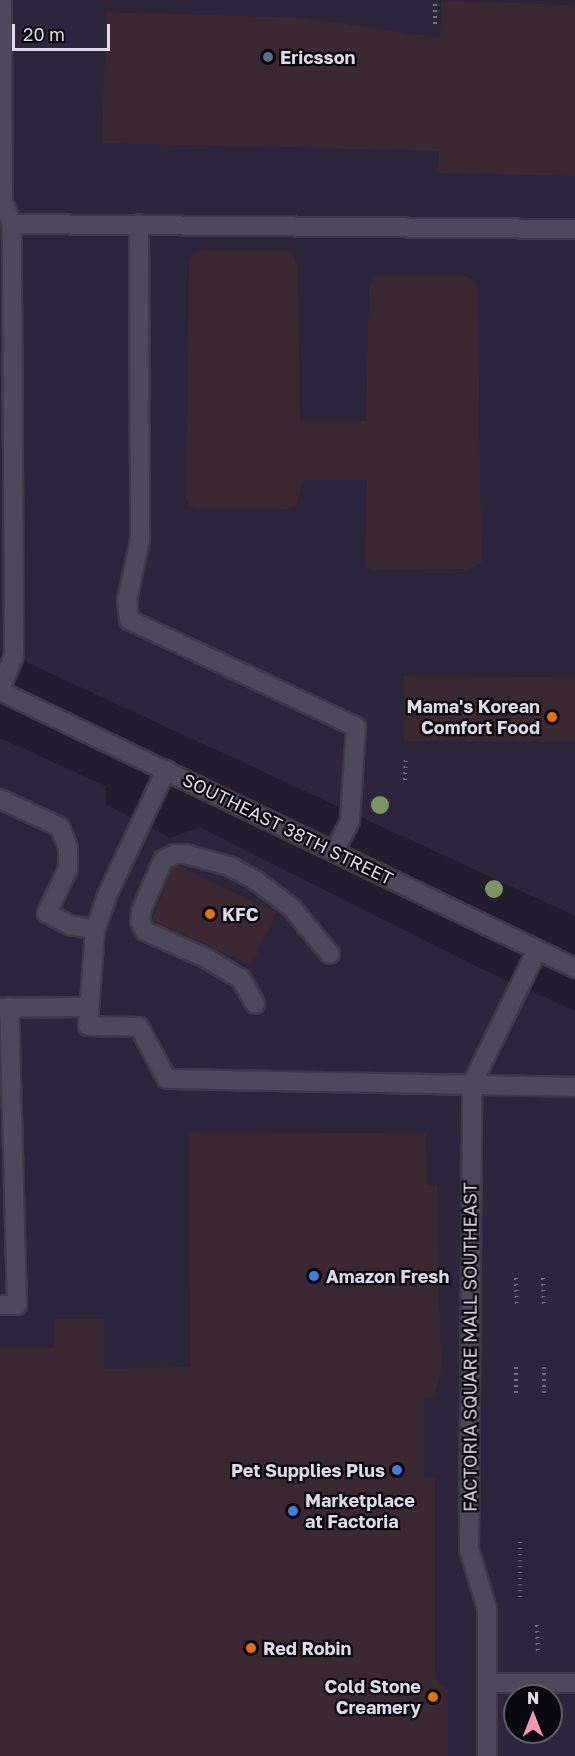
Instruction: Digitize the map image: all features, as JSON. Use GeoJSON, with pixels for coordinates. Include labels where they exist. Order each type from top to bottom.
{"type":"FeatureCollection","features":[{"type":"Feature","properties":{"kind":"street"},"geometry":{"type":"LineString","coordinates":[[0,689],[13,659],[14,651],[12,224],[3,202],[2,0]]}},
{"type":"Feature","properties":{"kind":"street"},"geometry":{"type":"LineString","coordinates":[[12,224],[575,229]]}},
{"type":"Feature","properties":{"kind":"street"},"geometry":{"type":"LineString","coordinates":[[139,224],[140,540],[128,600],[129,620],[356,727],[350,821],[335,850]]}},
{"type":"Feature","properties":{"kind":"street","name":"SOUTHEAST 38TH STREET"},"geometry":{"type":"LineString","coordinates":[[0,689],[575,968]]}},
{"type":"Feature","properties":{"kind":"street"},"geometry":{"type":"LineString","coordinates":[[166,770],[108,893],[95,930],[88,1026],[139,1027],[167,1079],[575,1087]]}},
{"type":"Feature","properties":{"kind":"street"},"geometry":{"type":"LineString","coordinates":[[0,798],[60,827],[68,848],[68,869],[47,913],[70,925],[95,930]]}},
{"type":"Feature","properties":{"kind":"street"},"geometry":{"type":"LineString","coordinates":[[255,1004],[241,979],[208,959],[145,931],[140,921],[141,911],[163,860],[175,854],[185,854],[229,866],[255,880],[291,907],[330,954]]}},
{"type":"Feature","properties":{"kind":"street","name":"FACTORIA SQUARE MALL SOUTHEAST"},"geometry":{"type":"LineString","coordinates":[[487,1756],[487,1609],[469,1549],[472,1084],[537,950]]}},
{"type":"Feature","properties":{"kind":"street"},"geometry":{"type":"LineString","coordinates":[[0,1305],[16,1305],[5,1007],[88,1007]]}},
{"type":"Feature","properties":{"kind":"street"},"geometry":{"type":"LineString","coordinates":[[488,1683],[575,1683]]}},
{"type":"Feature","properties":{"kind":"path"},"geometry":{"type":"LineString","coordinates":[[435,3],[435,24]]}},
{"type":"Feature","properties":{"kind":"path"},"geometry":{"type":"LineString","coordinates":[[405,780],[406,757]]}},
{"type":"Feature","properties":{"kind":"path"},"geometry":{"type":"LineString","coordinates":[[516,1278],[517,1307]]}},
{"type":"Feature","properties":{"kind":"path"},"geometry":{"type":"LineString","coordinates":[[543,1278],[544,1307]]}},
{"type":"Feature","properties":{"kind":"path"},"geometry":{"type":"LineString","coordinates":[[516,1367],[516,1397]]}},
{"type":"Feature","properties":{"kind":"path"},"geometry":{"type":"LineString","coordinates":[[544,1367],[544,1396]]}},
{"type":"Feature","properties":{"kind":"path"},"geometry":{"type":"LineString","coordinates":[[520,1542],[520,1597]]}},
{"type":"Feature","properties":{"kind":"path"},"geometry":{"type":"LineString","coordinates":[[537,1625],[538,1652]]}},
{"type":"Feature","properties":{"kind":"shaded area"},"geometry":{"type":"Polygon","coordinates":[[[0,0],[575,0],[575,916],[0,650],[0,0]]]}},
{"type":"Feature","properties":{"kind":"shaded area","name":"Marketplace at Factoria"},"geometry":{"type":"Polygon","coordinates":[[[0,738],[106,786],[106,804],[170,838],[200,827],[471,964],[575,1011],[575,1756],[0,1756],[0,738]]]}},
{"type":"Feature","properties":{"kind":"building"},"geometry":{"type":"Polygon","coordinates":[[[441,1],[575,5],[575,176],[438,173],[439,151],[102,143],[106,12],[305,18],[440,38],[441,1]]]}},
{"type":"Feature","properties":{"kind":"building"},"geometry":{"type":"Polygon","coordinates":[[[204,250],[286,250],[294,256],[298,267],[300,421],[366,421],[369,286],[375,276],[463,276],[472,279],[478,287],[481,564],[467,569],[376,570],[365,567],[367,480],[303,480],[296,507],[285,509],[196,509],[188,504],[186,497],[189,261],[193,253],[204,250]]]}},
{"type":"Feature","properties":{"kind":"building"},"geometry":{"type":"Polygon","coordinates":[[[404,676],[575,677],[575,742],[404,741],[404,676]]]}},
{"type":"Feature","properties":{"kind":"building","name":"KFC"},"geometry":{"type":"Polygon","coordinates":[[[177,866],[276,912],[252,965],[152,920],[172,868],[177,866]]]}},
{"type":"Feature","properties":{"kind":"building","name":"Marketplace at Factoria"},"geometry":{"type":"Polygon","coordinates":[[[189,1132],[426,1133],[427,1185],[437,1185],[441,1369],[434,1397],[424,1398],[424,1478],[435,1478],[435,1678],[448,1691],[448,1756],[0,1756],[0,1348],[54,1348],[54,1319],[104,1319],[104,1369],[190,1367],[189,1132]]]}},
{"type":"Feature","properties":{"kind":"place","name":"Ericsson"},"geometry":{"type":"Point","coordinates":[268,57]}},
{"type":"Feature","properties":{"kind":"place","name":"Mama's Korean Comfort Food"},"geometry":{"type":"Point","coordinates":[552,717]}},
{"type":"Feature","properties":{"kind":"place","name":"KFC"},"geometry":{"type":"Point","coordinates":[210,914]}},
{"type":"Feature","properties":{"kind":"place","name":"Amazon Fresh"},"geometry":{"type":"Point","coordinates":[314,1276]}},
{"type":"Feature","properties":{"kind":"place","name":"Pet Supplies Plus"},"geometry":{"type":"Point","coordinates":[397,1470]}},
{"type":"Feature","properties":{"kind":"place","name":"Marketplace at Factoria"},"geometry":{"type":"Point","coordinates":[293,1511]}},
{"type":"Feature","properties":{"kind":"place","name":"Red Robin"},"geometry":{"type":"Point","coordinates":[251,1648]}},
{"type":"Feature","properties":{"kind":"place","name":"Cold Stone Creamery"},"geometry":{"type":"Point","coordinates":[433,1697]}}]}
